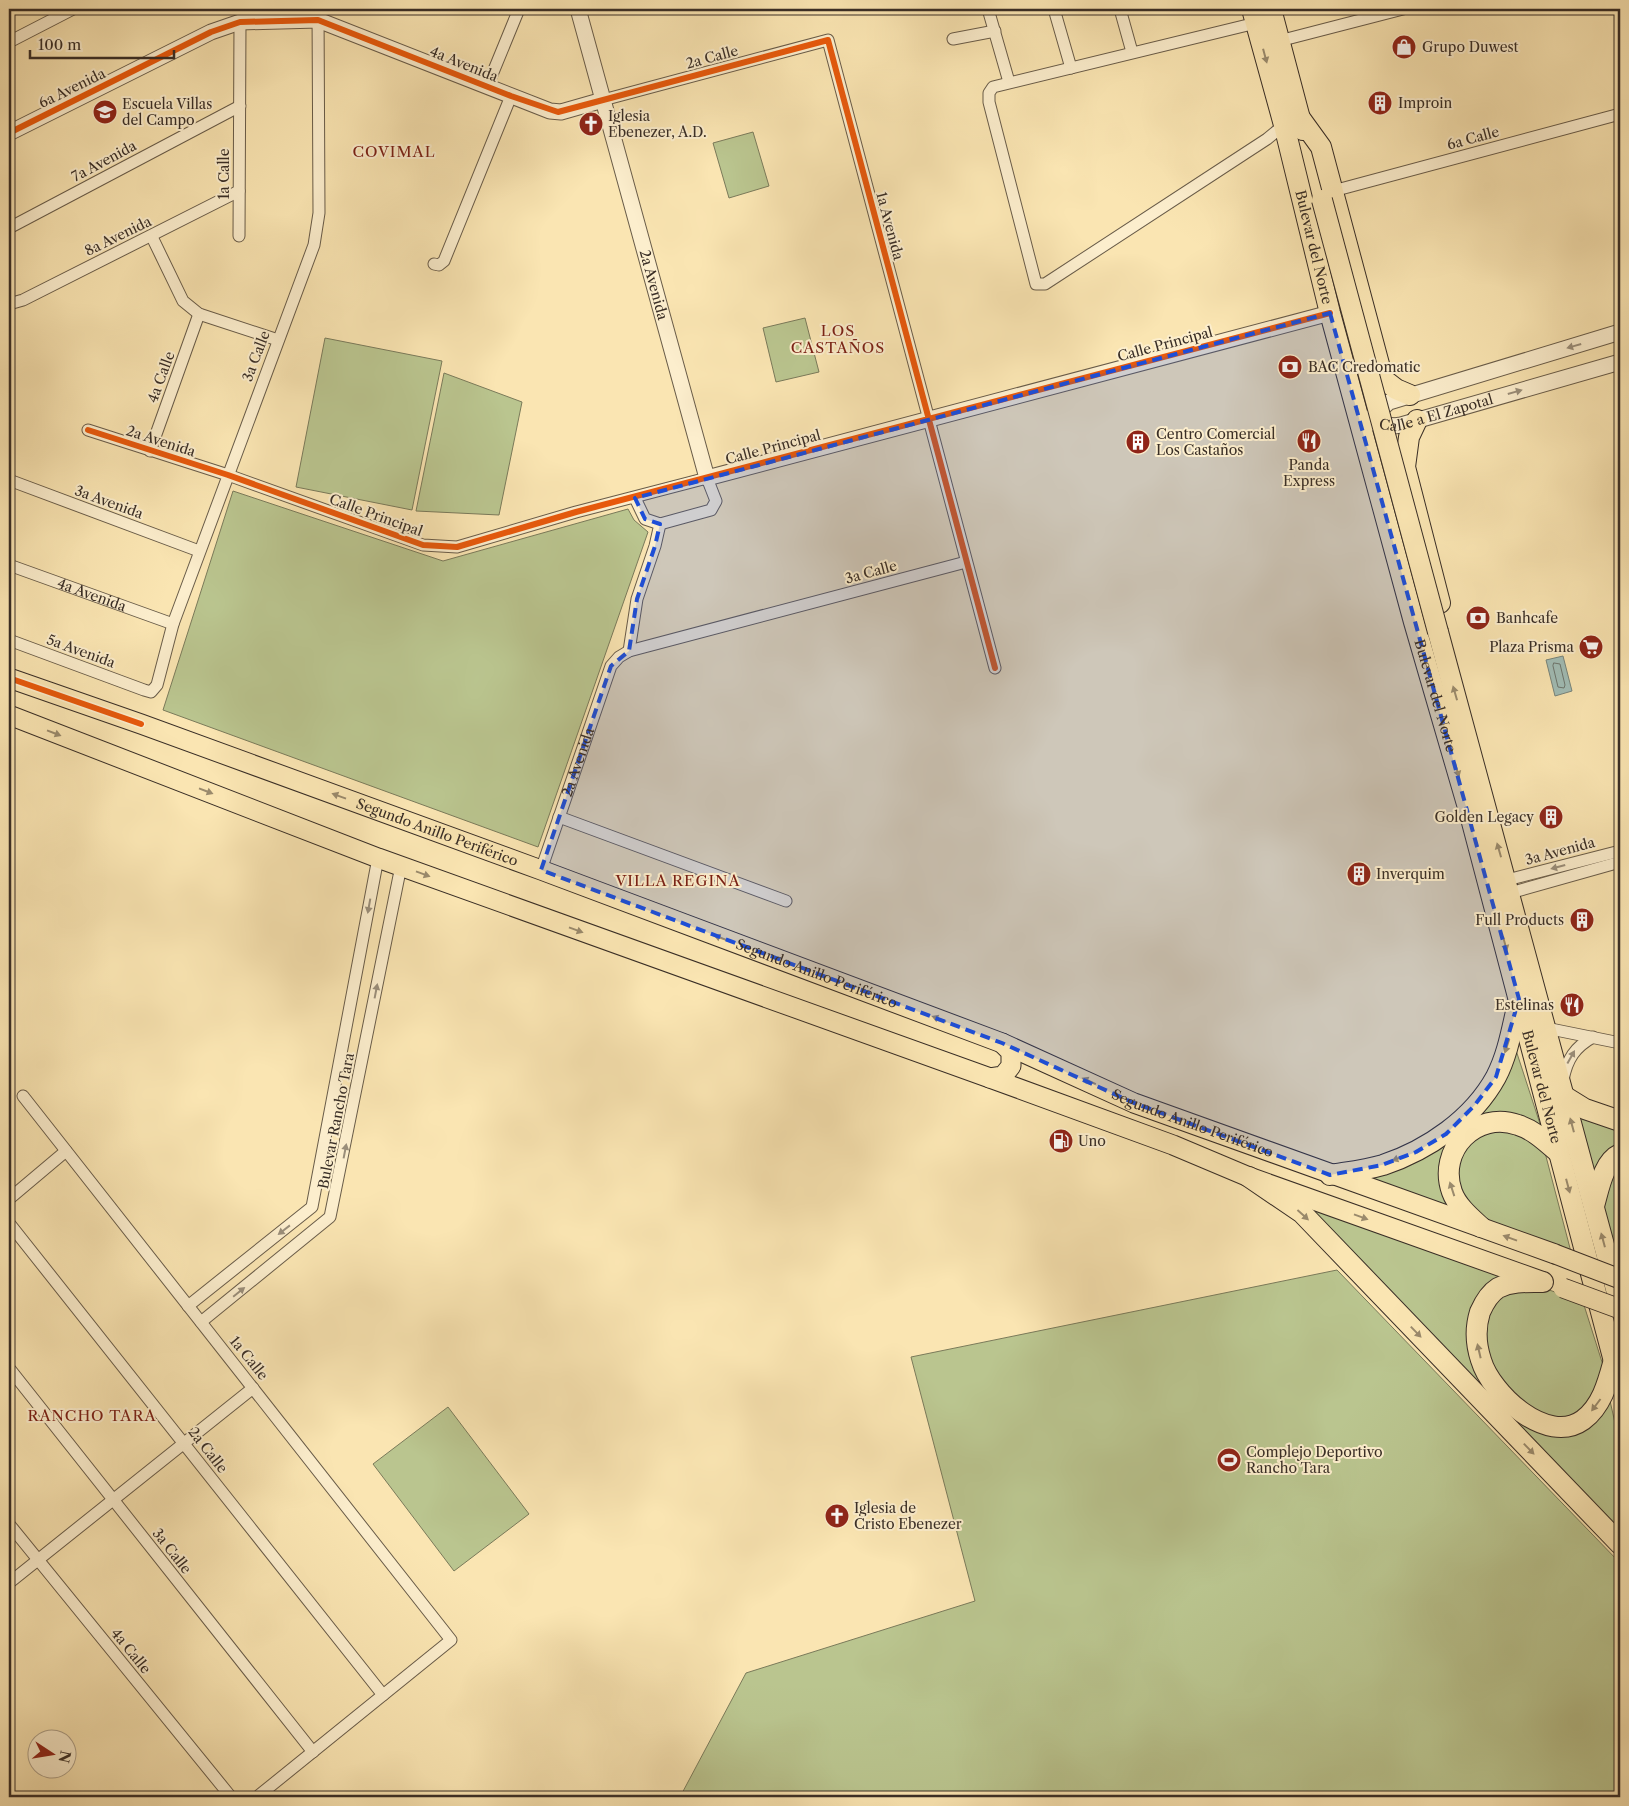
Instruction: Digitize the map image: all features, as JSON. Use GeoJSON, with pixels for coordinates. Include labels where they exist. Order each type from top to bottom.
{"type":"FeatureCollection","features":[{"type":"Feature","properties":{"kind":"highway","name":"Bulevar del Norte"},"geometry":{"type":"LineString","coordinates":[[1271,9],[1279,41],[1292,122],[1298,184],[1330,313],[1469,811],[1620,1384]]}},
{"type":"Feature","properties":{"kind":"highway","name":"Bulevar del Norte"},"geometry":{"type":"LineString","coordinates":[[1254,16],[1292,122],[1327,196],[1440,641],[1509,887],[1620,1304]]}},
{"type":"Feature","properties":{"kind":"highway"},"geometry":{"type":"LineString","coordinates":[[1298,184],[1305,192],[1361,396],[1414,605],[1413,614]]}},
{"type":"Feature","properties":{"kind":"highway"},"geometry":{"type":"LineString","coordinates":[[1327,196],[1383,380],[1383,393],[1381,397],[1372,400],[1361,396]]}},
{"type":"Feature","properties":{"kind":"highway"},"geometry":{"type":"LineString","coordinates":[[1383,380],[1396,389],[1410,395]]}},
{"type":"Feature","properties":{"kind":"highway"},"geometry":{"type":"LineString","coordinates":[[1418,420],[1409,437],[1405,467],[1445,621],[1440,641]]}},
{"type":"Feature","properties":{"kind":"highway"},"geometry":{"type":"LineString","coordinates":[[1374,451],[1382,438],[1391,436],[1406,450]]}},
{"type":"Feature","properties":{"kind":"highway"},"geometry":{"type":"LineString","coordinates":[[1330,1175],[1382,1165],[1416,1152],[1446,1134],[1474,1106],[1496,1077],[1508,1047],[1519,999]]}},
{"type":"Feature","properties":{"kind":"highway"},"geometry":{"type":"LineString","coordinates":[[1563,1092],[1586,1109],[1620,1121]]}},
{"type":"Feature","properties":{"kind":"highway"},"geometry":{"type":"LineString","coordinates":[[1481,1227],[1465,1212],[1452,1193],[1448,1175],[1452,1154],[1460,1138],[1480,1125],[1499,1121],[1516,1124],[1532,1131],[1559,1152]]}},
{"type":"Feature","properties":{"kind":"highway"},"geometry":{"type":"LineString","coordinates":[[1594,1206],[1603,1174],[1616,1156],[1620,1154]]}},
{"type":"Feature","properties":{"kind":"highway"},"geometry":{"type":"LineString","coordinates":[[1249,1177],[1302,1213],[1620,1544]]}},
{"type":"Feature","properties":{"kind":"highway"},"geometry":{"type":"LineString","coordinates":[[1543,1282],[1515,1282],[1497,1289],[1484,1303],[1477,1321],[1476,1341],[1481,1362],[1494,1384],[1516,1408],[1537,1422],[1553,1428],[1570,1426],[1583,1420],[1599,1403],[1614,1360]]}},
{"type":"Feature","properties":{"kind":"main road","name":"Segundo Anillo Periférico"},"geometry":{"type":"LineString","coordinates":[[9,678],[141,724],[541,870],[1002,1043],[1134,1103],[1330,1175],[1481,1227],[1620,1279]]}},
{"type":"Feature","properties":{"kind":"main road","name":"Segundo Anillo Periférico"},"geometry":{"type":"LineString","coordinates":[[9,715],[378,858],[990,1078],[1173,1146],[1249,1177],[1620,1309]]}},
{"type":"Feature","properties":{"kind":"main road"},"geometry":{"type":"LineString","coordinates":[[990,1078],[1003,1076],[1011,1066],[1011,1052],[1002,1043]]}},
{"type":"Feature","properties":{"kind":"street"},"geometry":{"type":"LineString","coordinates":[[9,42],[73,9]]}},
{"type":"Feature","properties":{"kind":"street"},"geometry":{"type":"LineString","coordinates":[[487,87],[519,9]]}},
{"type":"Feature","properties":{"kind":"street","name":"2a Avenida"},"geometry":{"type":"LineString","coordinates":[[578,9],[707,478],[716,501],[711,510],[660,524]]}},
{"type":"Feature","properties":{"kind":"street"},"geometry":{"type":"LineString","coordinates":[[988,9],[1009,82]]}},
{"type":"Feature","properties":{"kind":"street"},"geometry":{"type":"LineString","coordinates":[[1054,9],[1071,68]]}},
{"type":"Feature","properties":{"kind":"street"},"geometry":{"type":"LineString","coordinates":[[1120,9],[1132,52]]}},
{"type":"Feature","properties":{"kind":"street"},"geometry":{"type":"LineString","coordinates":[[1279,41],[1403,9]]}},
{"type":"Feature","properties":{"kind":"street","name":"4a Avenida"},"geometry":{"type":"LineString","coordinates":[[318,14],[487,87],[558,112],[603,100]]}},
{"type":"Feature","properties":{"kind":"street","name":"6a Avenida"},"geometry":{"type":"LineString","coordinates":[[9,133],[211,32],[240,22],[318,14]]}},
{"type":"Feature","properties":{"kind":"street","name":"3a Calle"},"geometry":{"type":"LineString","coordinates":[[144,690],[151,692],[156,685],[173,624],[199,551],[314,245],[319,213],[318,14]]}},
{"type":"Feature","properties":{"kind":"street"},"geometry":{"type":"LineString","coordinates":[[1254,16],[1132,52],[993,87],[989,93],[989,102],[1036,284],[1045,284],[1292,122]]}},
{"type":"Feature","properties":{"kind":"street","name":"1a Calle"},"geometry":{"type":"LineString","coordinates":[[239,236],[240,22]]}},
{"type":"Feature","properties":{"kind":"street"},"geometry":{"type":"LineString","coordinates":[[953,39],[994,31]]}},
{"type":"Feature","properties":{"kind":"street","name":"2a Calle"},"geometry":{"type":"LineString","coordinates":[[603,100],[828,40]]}},
{"type":"Feature","properties":{"kind":"street","name":"1a Avenida"},"geometry":{"type":"LineString","coordinates":[[828,40],[994,668]]}},
{"type":"Feature","properties":{"kind":"street"},"geometry":{"type":"LineString","coordinates":[[434,264],[439,265],[444,262],[511,96]]}},
{"type":"Feature","properties":{"kind":"street","name":"7a Avenida"},"geometry":{"type":"LineString","coordinates":[[9,228],[240,106]]}},
{"type":"Feature","properties":{"kind":"street","name":"6a Calle"},"geometry":{"type":"LineString","coordinates":[[1327,196],[1620,114]]}},
{"type":"Feature","properties":{"kind":"street","name":"8a Avenida"},"geometry":{"type":"LineString","coordinates":[[9,304],[23,300],[152,237],[239,191]]}},
{"type":"Feature","properties":{"kind":"street"},"geometry":{"type":"LineString","coordinates":[[152,237],[183,301],[199,314],[278,340]]}},
{"type":"Feature","properties":{"kind":"street","name":"Calle Principal"},"geometry":{"type":"LineString","coordinates":[[228,475],[423,545],[457,548],[576,512],[635,498],[927,418],[1330,313]]}},
{"type":"Feature","properties":{"kind":"street","name":"4a Calle"},"geometry":{"type":"LineString","coordinates":[[150,451],[199,314]]}},
{"type":"Feature","properties":{"kind":"street","name":"Calle a El Zapotal"},"geometry":{"type":"LineString","coordinates":[[1367,422],[1389,402],[1620,332]]}},
{"type":"Feature","properties":{"kind":"street","name":"Calle a El Zapotal"},"geometry":{"type":"LineString","coordinates":[[1367,422],[1394,426],[1620,362]]}},
{"type":"Feature","properties":{"kind":"street","name":"2a Avenida"},"geometry":{"type":"LineString","coordinates":[[88,430],[228,475]]}},
{"type":"Feature","properties":{"kind":"street","name":"3a Avenida"},"geometry":{"type":"LineString","coordinates":[[9,480],[199,551]]}},
{"type":"Feature","properties":{"kind":"street"},"geometry":{"type":"LineString","coordinates":[[629,650],[637,599],[656,546],[660,524],[645,519],[635,498]]}},
{"type":"Feature","properties":{"kind":"street","name":"3a Calle"},"geometry":{"type":"LineString","coordinates":[[629,650],[966,562]]}},
{"type":"Feature","properties":{"kind":"street","name":"4a Avenida"},"geometry":{"type":"LineString","coordinates":[[9,565],[173,624]]}},
{"type":"Feature","properties":{"kind":"street","name":"5a Avenida"},"geometry":{"type":"LineString","coordinates":[[9,640],[144,690]]}},
{"type":"Feature","properties":{"kind":"street","name":"2a Avenida"},"geometry":{"type":"LineString","coordinates":[[541,870],[611,666],[629,650]]}},
{"type":"Feature","properties":{"kind":"street"},"geometry":{"type":"LineString","coordinates":[[559,817],[786,902]]}},
{"type":"Feature","properties":{"kind":"street","name":"3a Avenida"},"geometry":{"type":"LineString","coordinates":[[1509,887],[1620,851]]}},
{"type":"Feature","properties":{"kind":"street","name":"Bulevar Rancho Tara"},"geometry":{"type":"LineString","coordinates":[[188,1306],[312,1207],[378,858]]}},
{"type":"Feature","properties":{"kind":"street","name":"3a Avenida"},"geometry":{"type":"LineString","coordinates":[[1509,887],[1620,862]]}},
{"type":"Feature","properties":{"kind":"street","name":"Bulevar Rancho Tara"},"geometry":{"type":"LineString","coordinates":[[201,1322],[330,1217],[401,866]]}},
{"type":"Feature","properties":{"kind":"street"},"geometry":{"type":"LineString","coordinates":[[1546,1028],[1620,1043]]}},
{"type":"Feature","properties":{"kind":"street"},"geometry":{"type":"LineString","coordinates":[[1563,1092],[1570,1056],[1580,1044],[1593,1037]]}},
{"type":"Feature","properties":{"kind":"street","name":"1a Calle"},"geometry":{"type":"LineString","coordinates":[[23,1096],[451,1640],[383,1695]]}},
{"type":"Feature","properties":{"kind":"street"},"geometry":{"type":"LineString","coordinates":[[9,1200],[66,1151]]}},
{"type":"Feature","properties":{"kind":"street"},"geometry":{"type":"LineString","coordinates":[[318,1180],[338,1184]]}},
{"type":"Feature","properties":{"kind":"street","name":"2a Calle"},"geometry":{"type":"LineString","coordinates":[[9,1223],[383,1695]]}},
{"type":"Feature","properties":{"kind":"street","name":"3a Calle"},"geometry":{"type":"LineString","coordinates":[[9,1368],[313,1752]]}},
{"type":"Feature","properties":{"kind":"street"},"geometry":{"type":"LineString","coordinates":[[9,1583],[253,1388]]}},
{"type":"Feature","properties":{"kind":"street","name":"4a Calle"},"geometry":{"type":"LineString","coordinates":[[9,1524],[231,1797]]}},
{"type":"Feature","properties":{"kind":"street"},"geometry":{"type":"LineString","coordinates":[[257,1797],[383,1695]]}},
{"type":"Feature","properties":{"kind":"highlighted area"},"geometry":{"type":"Polygon","coordinates":[[[1330,313],[1519,999],[1496,1077],[1474,1106],[1446,1134],[1416,1152],[1382,1165],[1330,1175],[1134,1103],[1002,1043],[541,870],[611,666],[629,651],[637,599],[655,546],[660,524],[645,519],[635,498],[1330,313]]]}},
{"type":"Feature","properties":{"kind":"green space"},"geometry":{"type":"Polygon","coordinates":[[[753,132],[769,186],[729,198],[713,143],[753,132]]]}},
{"type":"Feature","properties":{"kind":"green space"},"geometry":{"type":"Polygon","coordinates":[[[805,318],[819,372],[776,382],[763,328],[805,318]]]}},
{"type":"Feature","properties":{"kind":"green space"},"geometry":{"type":"Polygon","coordinates":[[[325,338],[442,361],[412,510],[296,487],[325,338]]]}},
{"type":"Feature","properties":{"kind":"green space"},"geometry":{"type":"Polygon","coordinates":[[[444,373],[522,402],[499,515],[416,511],[444,373]]]}},
{"type":"Feature","properties":{"kind":"green space"},"geometry":{"type":"Polygon","coordinates":[[[233,491],[443,561],[628,509],[634,520],[648,532],[538,847],[163,710],[233,491]]]}},
{"type":"Feature","properties":{"kind":"green space"},"geometry":{"type":"Polygon","coordinates":[[[1513,1041],[1542,1130],[1530,1124],[1454,1141],[1459,1212],[1351,1174],[1446,1140],[1513,1041]]]}},
{"type":"Feature","properties":{"kind":"green space"},"geometry":{"type":"Polygon","coordinates":[[[1576,1107],[1620,1125],[1620,1149],[1596,1186],[1576,1107]]]}},
{"type":"Feature","properties":{"kind":"green space"},"geometry":{"type":"Polygon","coordinates":[[[1499,1126],[1543,1145],[1571,1252],[1480,1219],[1457,1191],[1456,1156],[1464,1141],[1499,1126]]]}},
{"type":"Feature","properties":{"kind":"green space"},"geometry":{"type":"Polygon","coordinates":[[[1620,1159],[1620,1270],[1601,1202],[1620,1159]]]}},
{"type":"Feature","properties":{"kind":"green space"},"geometry":{"type":"Polygon","coordinates":[[[1283,1192],[1519,1277],[1481,1299],[1490,1387],[1569,1431],[1608,1392],[1620,1445],[1620,1537],[1283,1192]]]}},
{"type":"Feature","properties":{"kind":"green space","name":"Complejo Deportivo Rancho Tara"},"geometry":{"type":"Polygon","coordinates":[[[1337,1270],[1620,1563],[1620,1797],[680,1797],[746,1673],[975,1601],[911,1357],[1337,1270]]]}},
{"type":"Feature","properties":{"kind":"green space"},"geometry":{"type":"Polygon","coordinates":[[[1538,1286],[1583,1302],[1608,1381],[1580,1416],[1539,1418],[1497,1380],[1482,1340],[1489,1305],[1499,1294],[1538,1286]]]}},
{"type":"Feature","properties":{"kind":"green space"},"geometry":{"type":"Polygon","coordinates":[[[448,1407],[529,1514],[454,1571],[373,1464],[448,1407]]]}},
{"type":"Feature","properties":{"kind":"water"},"geometry":{"type":"Polygon","coordinates":[[[1563,656],[1572,691],[1555,696],[1546,660],[1563,656]]]}},
{"type":"Feature","properties":{"kind":"cycle path"},"geometry":{"type":"LineString","coordinates":[[9,133],[211,32],[240,22],[318,20],[511,96],[558,112],[828,40],[995,668]]}},
{"type":"Feature","properties":{"kind":"cycle path"},"geometry":{"type":"LineString","coordinates":[[88,430],[228,475],[423,545],[457,547],[576,512],[1330,313]]}},
{"type":"Feature","properties":{"kind":"cycle path"},"geometry":{"type":"LineString","coordinates":[[9,678],[141,724]]}},
{"type":"Feature","properties":{"kind":"place","name":"Grupo Duwest"},"geometry":{"type":"Point","coordinates":[1404,47]}},
{"type":"Feature","properties":{"kind":"place","name":"Improin"},"geometry":{"type":"Point","coordinates":[1380,103]}},
{"type":"Feature","properties":{"kind":"place","name":"Escuela Villas del Campo"},"geometry":{"type":"Point","coordinates":[105,112]}},
{"type":"Feature","properties":{"kind":"place","name":"Iglesia Ebenezer, A.D."},"geometry":{"type":"Point","coordinates":[591,124]}},
{"type":"Feature","properties":{"kind":"place","name":"BAC Credomatic"},"geometry":{"type":"Point","coordinates":[1290,367]}},
{"type":"Feature","properties":{"kind":"place","name":"Panda Express"},"geometry":{"type":"Point","coordinates":[1309,441]}},
{"type":"Feature","properties":{"kind":"place","name":"Centro Comercial Los Castaños"},"geometry":{"type":"Point","coordinates":[1138,442]}},
{"type":"Feature","properties":{"kind":"place","name":"Banhcafe"},"geometry":{"type":"Point","coordinates":[1478,618]}},
{"type":"Feature","properties":{"kind":"place","name":"Plaza Prisma"},"geometry":{"type":"Point","coordinates":[1591,647]}},
{"type":"Feature","properties":{"kind":"place","name":"Golden Legacy"},"geometry":{"type":"Point","coordinates":[1551,817]}},
{"type":"Feature","properties":{"kind":"place","name":"Inverquim"},"geometry":{"type":"Point","coordinates":[1359,874]}},
{"type":"Feature","properties":{"kind":"place","name":"Full Products"},"geometry":{"type":"Point","coordinates":[1582,920]}},
{"type":"Feature","properties":{"kind":"place","name":"Estelinas"},"geometry":{"type":"Point","coordinates":[1572,1005]}},
{"type":"Feature","properties":{"kind":"place","name":"Uno"},"geometry":{"type":"Point","coordinates":[1061,1141]}},
{"type":"Feature","properties":{"kind":"place","name":"Complejo Deportivo Rancho Tara"},"geometry":{"type":"Point","coordinates":[1229,1460]}},
{"type":"Feature","properties":{"kind":"place","name":"Iglesia de Cristo Ebenezer"},"geometry":{"type":"Point","coordinates":[837,1516]}},
{"type":"Feature","properties":{"kind":"district","name":"COVIMAL"},"geometry":{"type":"Point","coordinates":[394,152]}},
{"type":"Feature","properties":{"kind":"district","name":"LOS CASTAÑOS"},"geometry":{"type":"Point","coordinates":[838,340]}},
{"type":"Feature","properties":{"kind":"district","name":"VILLA REGINA"},"geometry":{"type":"Point","coordinates":[678,881]}},
{"type":"Feature","properties":{"kind":"district","name":"RANCHO TARA"},"geometry":{"type":"Point","coordinates":[92,1416]}}]}
